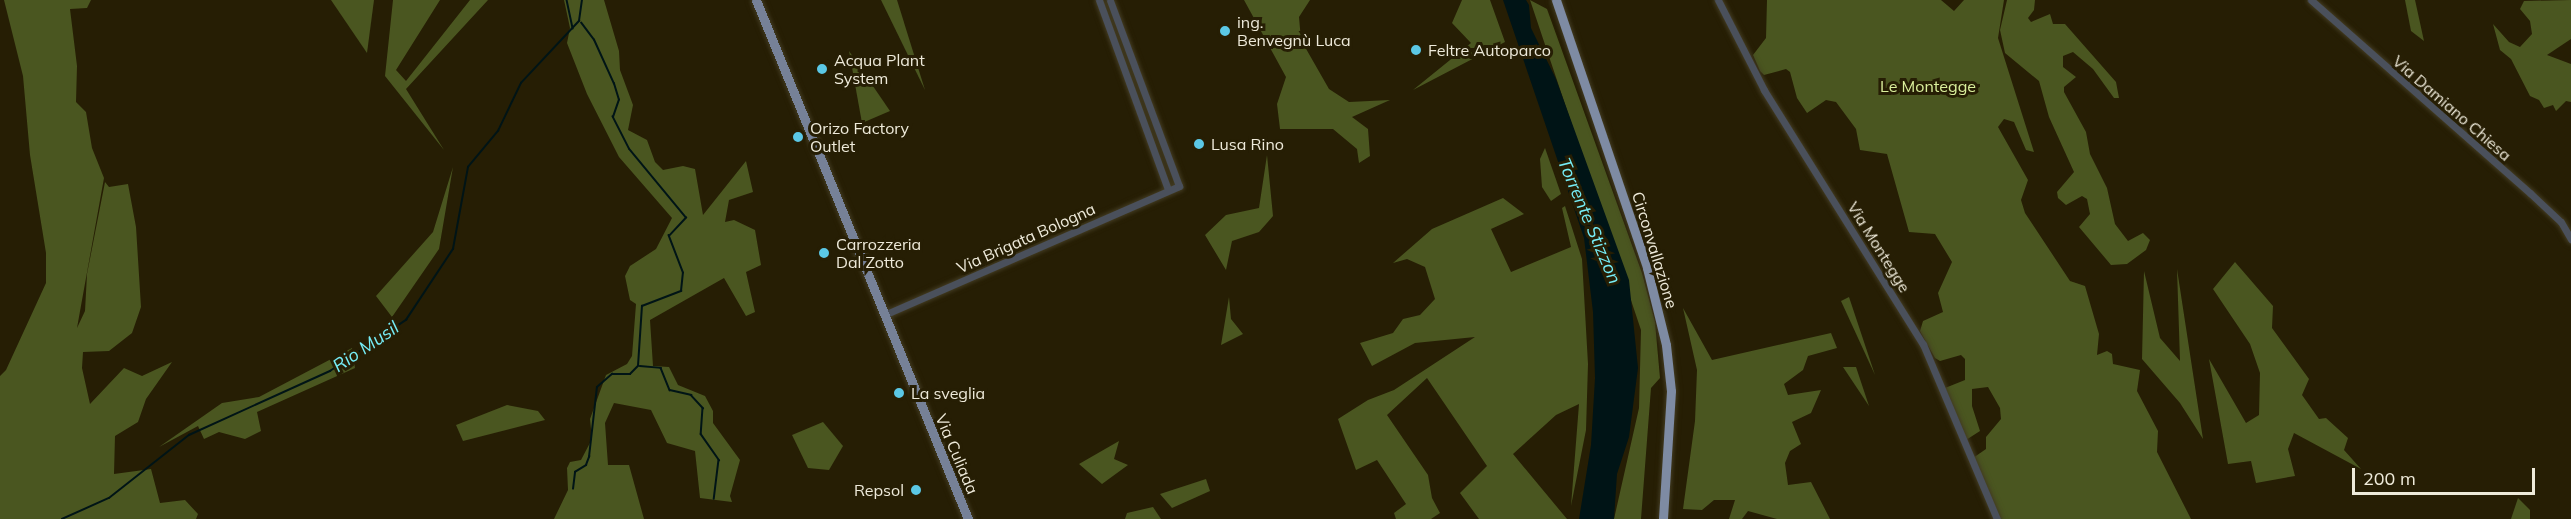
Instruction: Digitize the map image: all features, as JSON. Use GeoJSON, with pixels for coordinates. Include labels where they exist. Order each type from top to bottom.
{"type":"FeatureCollection","features":[{"type":"Feature","properties":{"kind":"highway","name":"Circonvallazione"},"geometry":{"type":"LineString","coordinates":[[1556,0],[1647,268],[1663,334],[1671,391],[1663,519]]}},
{"type":"Feature","properties":{"kind":"main road","name":"Via Culiada"},"geometry":{"type":"LineString","coordinates":[[756,0],[968,519]]}},
{"type":"Feature","properties":{"kind":"street"},"geometry":{"type":"LineString","coordinates":[[1099,0],[1168,190]]}},
{"type":"Feature","properties":{"kind":"street","name":"Via Brigata Bologna"},"geometry":{"type":"LineString","coordinates":[[884,315],[1179,186],[1110,0]]}},
{"type":"Feature","properties":{"kind":"street","name":"Via Montegge"},"geometry":{"type":"LineString","coordinates":[[1718,0],[1764,90],[1923,344],[1997,519]]}},
{"type":"Feature","properties":{"kind":"street","name":"Via Damiano Chiesa"},"geometry":{"type":"LineString","coordinates":[[2311,0],[2530,193],[2561,222],[2571,239]]}},
{"type":"Feature","properties":{"kind":"green space"},"geometry":{"type":"Polygon","coordinates":[[[4,0],[91,0],[87,8],[70,9],[77,66],[76,102],[86,112],[92,148],[104,178],[77,328],[85,311],[87,274],[105,182],[109,187],[128,184],[136,227],[141,307],[132,333],[109,351],[83,352],[82,368],[90,404],[124,368],[142,376],[172,362],[146,399],[138,422],[115,436],[114,474],[151,469],[160,503],[185,500],[198,514],[196,519],[0,519],[0,376],[6,370],[46,283],[46,253],[30,155],[23,76],[4,0]]]}},
{"type":"Feature","properties":{"kind":"green space"},"geometry":{"type":"Polygon","coordinates":[[[331,0],[374,0],[367,53],[331,0]]]}},
{"type":"Feature","properties":{"kind":"green space"},"geometry":{"type":"Polygon","coordinates":[[[393,0],[440,0],[396,70],[406,81],[470,0],[488,0],[406,89],[444,150],[385,76],[393,0]]]}},
{"type":"Feature","properties":{"kind":"green space"},"geometry":{"type":"Polygon","coordinates":[[[564,0],[604,0],[619,51],[620,70],[633,105],[628,130],[647,140],[655,162],[663,170],[683,166],[695,169],[703,215],[746,161],[753,192],[729,200],[725,222],[734,220],[755,230],[761,265],[746,272],[755,312],[746,316],[724,278],[650,320],[653,366],[669,367],[678,385],[705,396],[713,411],[713,423],[740,460],[730,496],[732,502],[700,498],[695,451],[667,443],[651,410],[614,403],[605,423],[608,465],[629,465],[644,519],[554,519],[568,490],[567,468],[570,462],[581,460],[592,439],[590,419],[606,375],[627,364],[632,356],[636,304],[630,300],[625,276],[630,266],[656,249],[672,218],[619,157],[587,94],[567,43],[570,28],[564,0]]]}},
{"type":"Feature","properties":{"kind":"green space"},"geometry":{"type":"Polygon","coordinates":[[[881,0],[897,0],[925,90],[881,0]]]}},
{"type":"Feature","properties":{"kind":"green space"},"geometry":{"type":"Polygon","coordinates":[[[1244,0],[1310,0],[1299,17],[1301,40],[1329,89],[1349,102],[1390,100],[1352,117],[1368,129],[1370,156],[1359,163],[1357,149],[1333,129],[1280,129],[1277,104],[1286,77],[1244,0]]]}},
{"type":"Feature","properties":{"kind":"green space"},"geometry":{"type":"Polygon","coordinates":[[[1462,0],[1490,0],[1505,42],[1413,90],[1471,43],[1452,23],[1462,0]]]}},
{"type":"Feature","properties":{"kind":"green space"},"geometry":{"type":"Polygon","coordinates":[[[1530,0],[1547,9],[1642,273],[1655,322],[1660,378],[1651,388],[1641,519],[1614,519],[1639,408],[1641,330],[1530,0]]]}},
{"type":"Feature","properties":{"kind":"green space","name":"Le Montegge"},"geometry":{"type":"Polygon","coordinates":[[[1767,0],[1941,0],[1954,11],[1964,0],[2004,0],[1998,38],[2034,152],[2026,150],[2014,122],[2004,119],[1998,127],[2028,180],[2021,200],[2025,213],[2070,281],[2085,286],[2099,334],[2097,355],[2107,351],[2112,354],[2113,364],[2140,370],[2137,391],[2158,431],[2157,452],[2191,519],[1997,519],[1973,458],[1986,449],[1986,437],[2001,419],[2000,408],[1988,387],[1972,389],[1972,406],[1980,431],[1966,440],[1945,388],[1965,380],[1965,359],[1961,355],[1940,361],[1935,358],[1920,331],[1923,321],[1943,312],[1938,293],[1952,262],[1935,234],[1909,232],[1887,154],[1860,150],[1856,129],[1836,102],[1826,100],[1807,113],[1797,98],[1790,72],[1786,69],[1764,75],[1760,71],[1753,55],[1766,38],[1767,0]]]}},
{"type":"Feature","properties":{"kind":"green space"},"geometry":{"type":"Polygon","coordinates":[[[2007,0],[2035,0],[2034,10],[2028,18],[2031,22],[2050,14],[2053,24],[2065,24],[2116,82],[2119,98],[2114,98],[2093,69],[2073,52],[2063,56],[2063,67],[2076,77],[2064,87],[2064,92],[2086,132],[2090,154],[2107,188],[2115,224],[2128,241],[2143,233],[2150,240],[2146,250],[2127,264],[2111,265],[2079,227],[2090,214],[2087,199],[2082,196],[2066,205],[2058,198],[2057,192],[2074,172],[2049,117],[2039,81],[2005,53],[2000,30],[2007,0]]]}},
{"type":"Feature","properties":{"kind":"green space"},"geometry":{"type":"Polygon","coordinates":[[[2405,0],[2415,0],[2424,41],[2411,31],[2405,0]]]}},
{"type":"Feature","properties":{"kind":"green space"},"geometry":{"type":"Polygon","coordinates":[[[2571,0],[2571,39],[2547,55],[2571,64],[2571,102],[2566,101],[2556,111],[2553,105],[2544,108],[2539,100],[2530,96],[2511,59],[2500,50],[2493,24],[2509,42],[2520,47],[2532,34],[2530,21],[2520,9],[2524,1],[2571,0]]]}},
{"type":"Feature","properties":{"kind":"green space"},"geometry":{"type":"Polygon","coordinates":[[[849,51],[890,111],[862,123],[849,51]]]}},
{"type":"Feature","properties":{"kind":"green space"},"geometry":{"type":"Polygon","coordinates":[[[1545,148],[1561,194],[1551,201],[1542,187],[1540,159],[1545,148]]]}},
{"type":"Feature","properties":{"kind":"green space"},"geometry":{"type":"Polygon","coordinates":[[[1267,155],[1273,216],[1259,232],[1232,241],[1226,270],[1205,235],[1226,215],[1259,208],[1267,155]]]}},
{"type":"Feature","properties":{"kind":"green space"},"geometry":{"type":"Polygon","coordinates":[[[453,167],[439,249],[392,317],[376,296],[433,232],[453,167]]]}},
{"type":"Feature","properties":{"kind":"green space"},"geometry":{"type":"Polygon","coordinates":[[[1503,198],[1524,214],[1491,229],[1511,272],[1571,247],[1562,208],[1565,206],[1582,259],[1588,364],[1586,430],[1571,506],[1579,404],[1556,415],[1513,454],[1567,519],[1479,519],[1460,493],[1487,466],[1427,378],[1387,415],[1428,475],[1432,498],[1440,513],[1431,519],[1396,519],[1394,513],[1406,504],[1377,460],[1356,470],[1338,419],[1368,400],[1394,390],[1475,337],[1415,343],[1372,366],[1360,343],[1393,333],[1403,319],[1420,315],[1435,299],[1425,267],[1407,259],[1393,263],[1432,229],[1503,198]]]}},
{"type":"Feature","properties":{"kind":"green space"},"geometry":{"type":"Polygon","coordinates":[[[2235,262],[2273,306],[2272,328],[2309,379],[2302,395],[2319,419],[2326,418],[2348,438],[2344,450],[2361,469],[2294,433],[2288,449],[2295,476],[2256,483],[2251,461],[2228,464],[2209,359],[2246,423],[2259,415],[2260,373],[2250,344],[2213,289],[2235,262]]]}},
{"type":"Feature","properties":{"kind":"green space"},"geometry":{"type":"Polygon","coordinates":[[[2177,269],[2203,439],[2180,403],[2142,359],[2144,271],[2160,338],[2180,361],[2177,269]]]}},
{"type":"Feature","properties":{"kind":"green space"},"geometry":{"type":"Polygon","coordinates":[[[1229,297],[1231,319],[1243,334],[1221,345],[1229,297]]]}},
{"type":"Feature","properties":{"kind":"green space"},"geometry":{"type":"Polygon","coordinates":[[[1849,297],[1875,375],[1841,301],[1849,297]]]}},
{"type":"Feature","properties":{"kind":"green space"},"geometry":{"type":"Polygon","coordinates":[[[1683,308],[1712,360],[1831,333],[1837,348],[1808,356],[1803,370],[1784,384],[1788,395],[1821,390],[1811,413],[1792,422],[1801,444],[1790,451],[1785,463],[1788,485],[1811,482],[1830,519],[1777,519],[1748,511],[1742,519],[1729,519],[1735,500],[1714,500],[1702,510],[1683,509],[1695,421],[1697,370],[1683,308]]]}},
{"type":"Feature","properties":{"kind":"green space"},"geometry":{"type":"Polygon","coordinates":[[[352,348],[355,368],[257,412],[261,431],[245,439],[219,432],[204,439],[198,426],[159,447],[222,403],[259,397],[352,348]]]}},
{"type":"Feature","properties":{"kind":"green space"},"geometry":{"type":"Polygon","coordinates":[[[1843,367],[1856,367],[1869,406],[1843,367]]]}},
{"type":"Feature","properties":{"kind":"green space"},"geometry":{"type":"Polygon","coordinates":[[[507,405],[538,411],[545,420],[463,441],[456,425],[507,405]]]}},
{"type":"Feature","properties":{"kind":"green space"},"geometry":{"type":"Polygon","coordinates":[[[823,422],[843,446],[829,470],[808,468],[792,435],[823,422]]]}},
{"type":"Feature","properties":{"kind":"green space"},"geometry":{"type":"Polygon","coordinates":[[[1119,441],[1114,459],[1128,465],[1102,484],[1079,464],[1119,441]]]}},
{"type":"Feature","properties":{"kind":"green space"},"geometry":{"type":"Polygon","coordinates":[[[1206,479],[1210,491],[1172,508],[1160,494],[1206,479]]]}},
{"type":"Feature","properties":{"kind":"green space"},"geometry":{"type":"Polygon","coordinates":[[[2518,498],[2530,510],[2530,519],[2511,519],[2518,498]]]}},
{"type":"Feature","properties":{"kind":"green space"},"geometry":{"type":"Polygon","coordinates":[[[1153,507],[1161,519],[1125,519],[1127,513],[1153,507]]]}},
{"type":"Feature","properties":{"kind":"water","name":"Torrente Stizzon"},"geometry":{"type":"Polygon","coordinates":[[[1503,0],[1526,0],[1529,5],[1531,28],[1556,79],[1629,280],[1638,368],[1629,437],[1617,474],[1614,519],[1579,519],[1591,445],[1595,378],[1593,312],[1584,238],[1503,0]]]}},
{"type":"Feature","properties":{"kind":"waterway"},"geometry":{"type":"LineString","coordinates":[[567,0],[573,28]]}},
{"type":"Feature","properties":{"kind":"waterway","name":"Rio Musil"},"geometry":{"type":"LineString","coordinates":[[62,519],[109,498],[189,435],[330,371],[406,320],[453,249],[468,167],[498,131],[521,83],[579,21],[582,0]]}},
{"type":"Feature","properties":{"kind":"waterway"},"geometry":{"type":"LineString","coordinates":[[573,489],[575,472],[586,465],[589,457],[597,387],[612,374],[630,374],[638,366],[642,306],[681,291],[683,273],[669,236],[686,218],[629,149],[613,117],[619,100],[614,84],[594,40],[581,23]]}},
{"type":"Feature","properties":{"kind":"waterway"},"geometry":{"type":"LineString","coordinates":[[640,366],[661,368],[670,390],[691,395],[703,408],[701,434],[719,460],[714,499]]}},
{"type":"Feature","properties":{"kind":"place","name":"ing. Benvegnù Luca"},"geometry":{"type":"Point","coordinates":[1225,31]}},
{"type":"Feature","properties":{"kind":"place","name":"Feltre Autoparco"},"geometry":{"type":"Point","coordinates":[1416,50]}},
{"type":"Feature","properties":{"kind":"place","name":"Acqua Plant System"},"geometry":{"type":"Point","coordinates":[822,69]}},
{"type":"Feature","properties":{"kind":"place","name":"Orizo Factory Outlet"},"geometry":{"type":"Point","coordinates":[798,137]}},
{"type":"Feature","properties":{"kind":"place","name":"Lusa Rino"},"geometry":{"type":"Point","coordinates":[1199,144]}},
{"type":"Feature","properties":{"kind":"place","name":"Carrozzeria Dal Zotto"},"geometry":{"type":"Point","coordinates":[824,253]}},
{"type":"Feature","properties":{"kind":"place","name":"La sveglia"},"geometry":{"type":"Point","coordinates":[899,393]}},
{"type":"Feature","properties":{"kind":"place","name":"Repsol"},"geometry":{"type":"Point","coordinates":[916,490]}}]}
